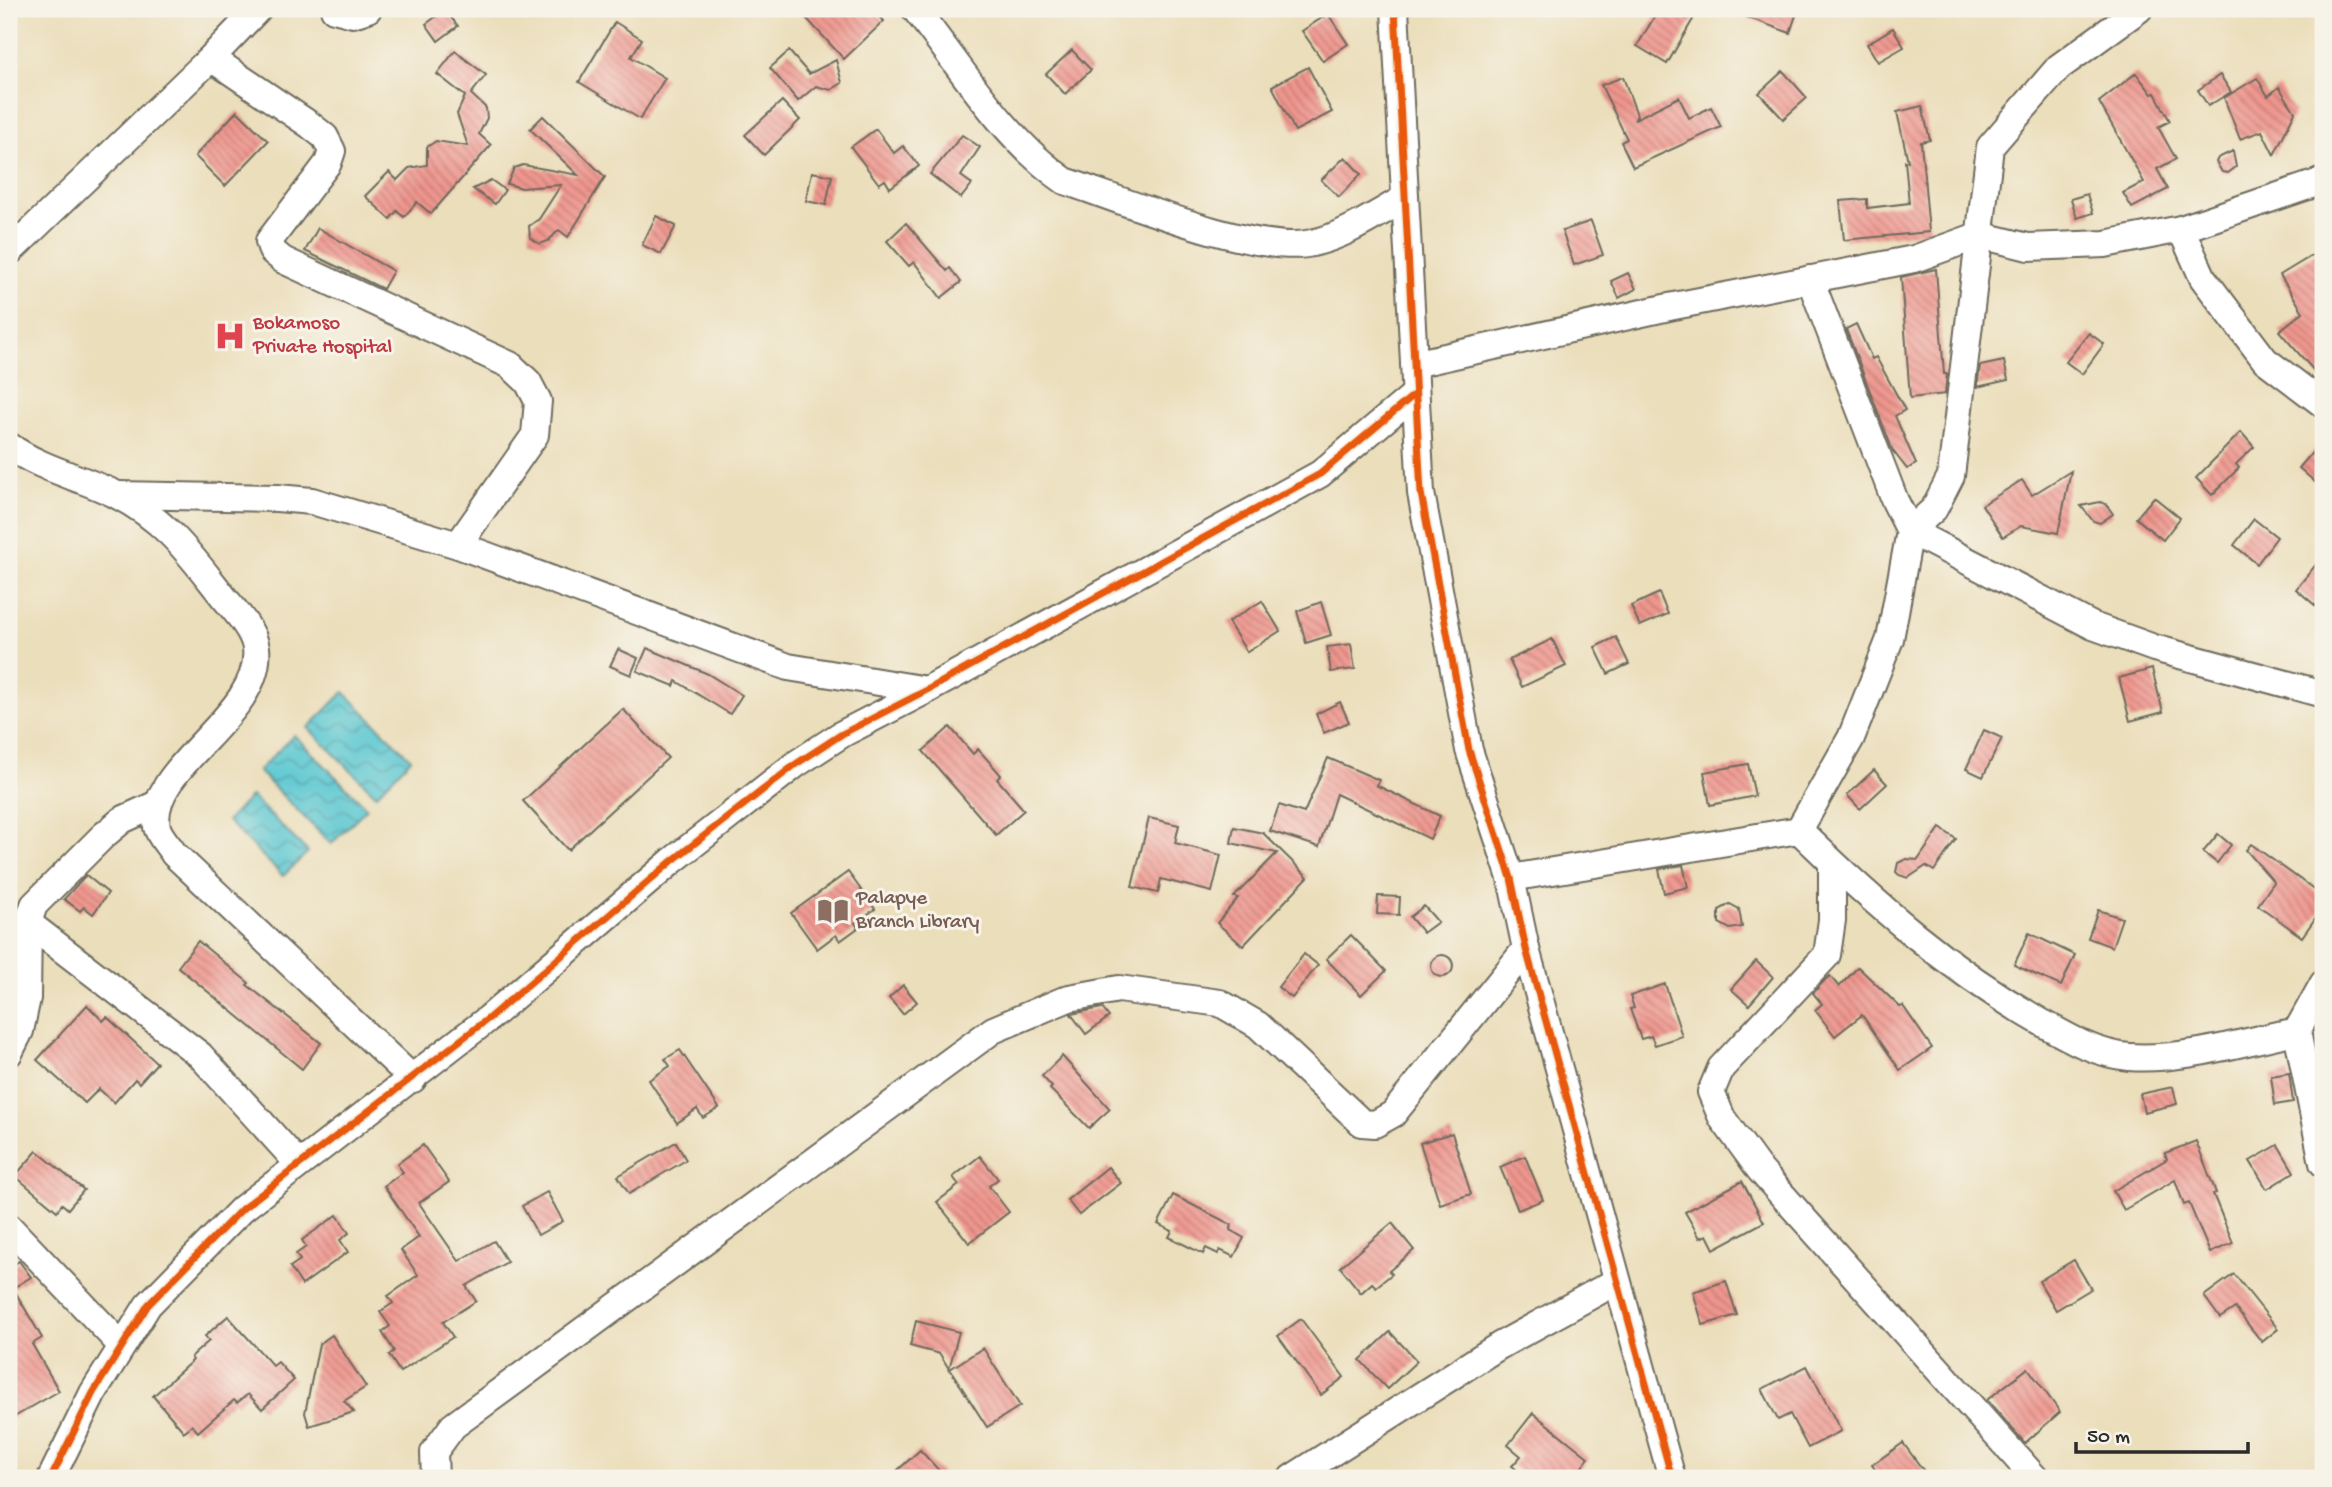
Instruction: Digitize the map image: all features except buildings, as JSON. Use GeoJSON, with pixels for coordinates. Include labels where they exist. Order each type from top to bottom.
{"type":"FeatureCollection","features":[{"type":"Feature","properties":{"kind":"street"},"geometry":{"type":"LineString","coordinates":[[9,251],[211,58],[258,9]]}},
{"type":"Feature","properties":{"kind":"street"},"geometry":{"type":"LineString","coordinates":[[334,9],[353,13],[368,9]]}},
{"type":"Feature","properties":{"kind":"street"},"geometry":{"type":"LineString","coordinates":[[915,9],[1004,123],[1045,167],[1065,181],[1231,236],[1285,244],[1310,244],[1333,237],[1404,199]]}},
{"type":"Feature","properties":{"kind":"street"},"geometry":{"type":"LineString","coordinates":[[1395,9],[1421,493],[1469,750],[1511,878],[1526,949],[1672,1478]]}},
{"type":"Feature","properties":{"kind":"street"},"geometry":{"type":"LineString","coordinates":[[1799,830],[1851,738],[1890,639],[1910,531],[1934,509],[1951,476],[1990,146],[2059,67],[2139,9]]}},
{"type":"Feature","properties":{"kind":"street"},"geometry":{"type":"LineString","coordinates":[[211,58],[325,136],[332,151],[328,163],[269,241],[272,251],[284,260],[510,365],[528,382],[538,401],[535,435],[458,545]]}},
{"type":"Feature","properties":{"kind":"street"},"geometry":{"type":"LineString","coordinates":[[1414,364],[1810,278],[1914,259],[1980,235],[2028,247],[2092,245],[2181,229],[2323,181]]}},
{"type":"Feature","properties":{"kind":"street"},"geometry":{"type":"LineString","coordinates":[[2181,229],[2203,278],[2265,360],[2323,404]]}},
{"type":"Feature","properties":{"kind":"street"},"geometry":{"type":"LineString","coordinates":[[1810,278],[1895,501],[1910,531],[2093,626],[2154,648],[2323,694]]}},
{"type":"Feature","properties":{"kind":"street"},"geometry":{"type":"LineString","coordinates":[[51,1478],[121,1345],[148,1305],[242,1209],[298,1163],[413,1079],[489,1018],[672,861],[796,764],[842,734],[927,691],[1320,474],[1415,394]]}},
{"type":"Feature","properties":{"kind":"street"},"geometry":{"type":"LineString","coordinates":[[9,446],[25,458],[116,495],[171,531],[255,640],[258,666],[238,702],[168,784],[157,804],[157,828],[174,854],[413,1079]]}},
{"type":"Feature","properties":{"kind":"street"},"geometry":{"type":"LineString","coordinates":[[116,495],[312,501],[458,545],[788,667],[927,691]]}},
{"type":"Feature","properties":{"kind":"street"},"geometry":{"type":"LineString","coordinates":[[9,1053],[20,1031],[27,998],[28,923],[34,905],[122,820],[157,804]]}},
{"type":"Feature","properties":{"kind":"street"},"geometry":{"type":"LineString","coordinates":[[1511,878],[1799,830]]}},
{"type":"Feature","properties":{"kind":"street"},"geometry":{"type":"LineString","coordinates":[[1799,830],[1832,863],[1948,964],[2010,1005],[2078,1043],[2101,1052],[2158,1058],[2297,1031],[2323,1052]]}},
{"type":"Feature","properties":{"kind":"street"},"geometry":{"type":"LineString","coordinates":[[1832,863],[1832,920],[1827,955],[1721,1068],[1711,1092],[1722,1118],[1760,1170],[2035,1478]]}},
{"type":"Feature","properties":{"kind":"street"},"geometry":{"type":"LineString","coordinates":[[28,923],[200,1055],[298,1163]]}},
{"type":"Feature","properties":{"kind":"street"},"geometry":{"type":"LineString","coordinates":[[435,1478],[434,1452],[453,1426],[993,1030],[1069,998],[1119,989],[1220,1003],[1258,1025],[1362,1123],[1375,1124],[1393,1114],[1526,949]]}},
{"type":"Feature","properties":{"kind":"street"},"geometry":{"type":"LineString","coordinates":[[2323,984],[2297,1031],[2323,1163]]}},
{"type":"Feature","properties":{"kind":"street"},"geometry":{"type":"LineString","coordinates":[[9,1227],[121,1345]]}},
{"type":"Feature","properties":{"kind":"street"},"geometry":{"type":"LineString","coordinates":[[1292,1478],[1499,1346],[1617,1281]]}},
{"type":"Feature","properties":{"kind":"water"},"geometry":{"type":"Polygon","coordinates":[[[344,692],[411,759],[376,795],[308,728],[344,692]]]}},
{"type":"Feature","properties":{"kind":"water"},"geometry":{"type":"Polygon","coordinates":[[[294,735],[367,808],[331,844],[258,771],[294,735]]]}},
{"type":"Feature","properties":{"kind":"water"},"geometry":{"type":"Polygon","coordinates":[[[251,796],[308,852],[283,876],[227,821],[251,796]]]}},
{"type":"Feature","properties":{"kind":"cycle path"},"geometry":{"type":"LineString","coordinates":[[1395,9],[1421,493],[1469,750],[1511,878],[1526,949],[1672,1478]]}},
{"type":"Feature","properties":{"kind":"cycle path"},"geometry":{"type":"LineString","coordinates":[[51,1478],[93,1393],[148,1305],[242,1209],[489,1018],[672,861],[796,764],[842,734],[1320,474],[1415,394]]}},
{"type":"Feature","properties":{"kind":"place","name":"Bokamoso Private Hospital"},"geometry":{"type":"Point","coordinates":[230,336]}},
{"type":"Feature","properties":{"kind":"place","name":"Palapye Branch Library"},"geometry":{"type":"Point","coordinates":[833,911]}}]}
